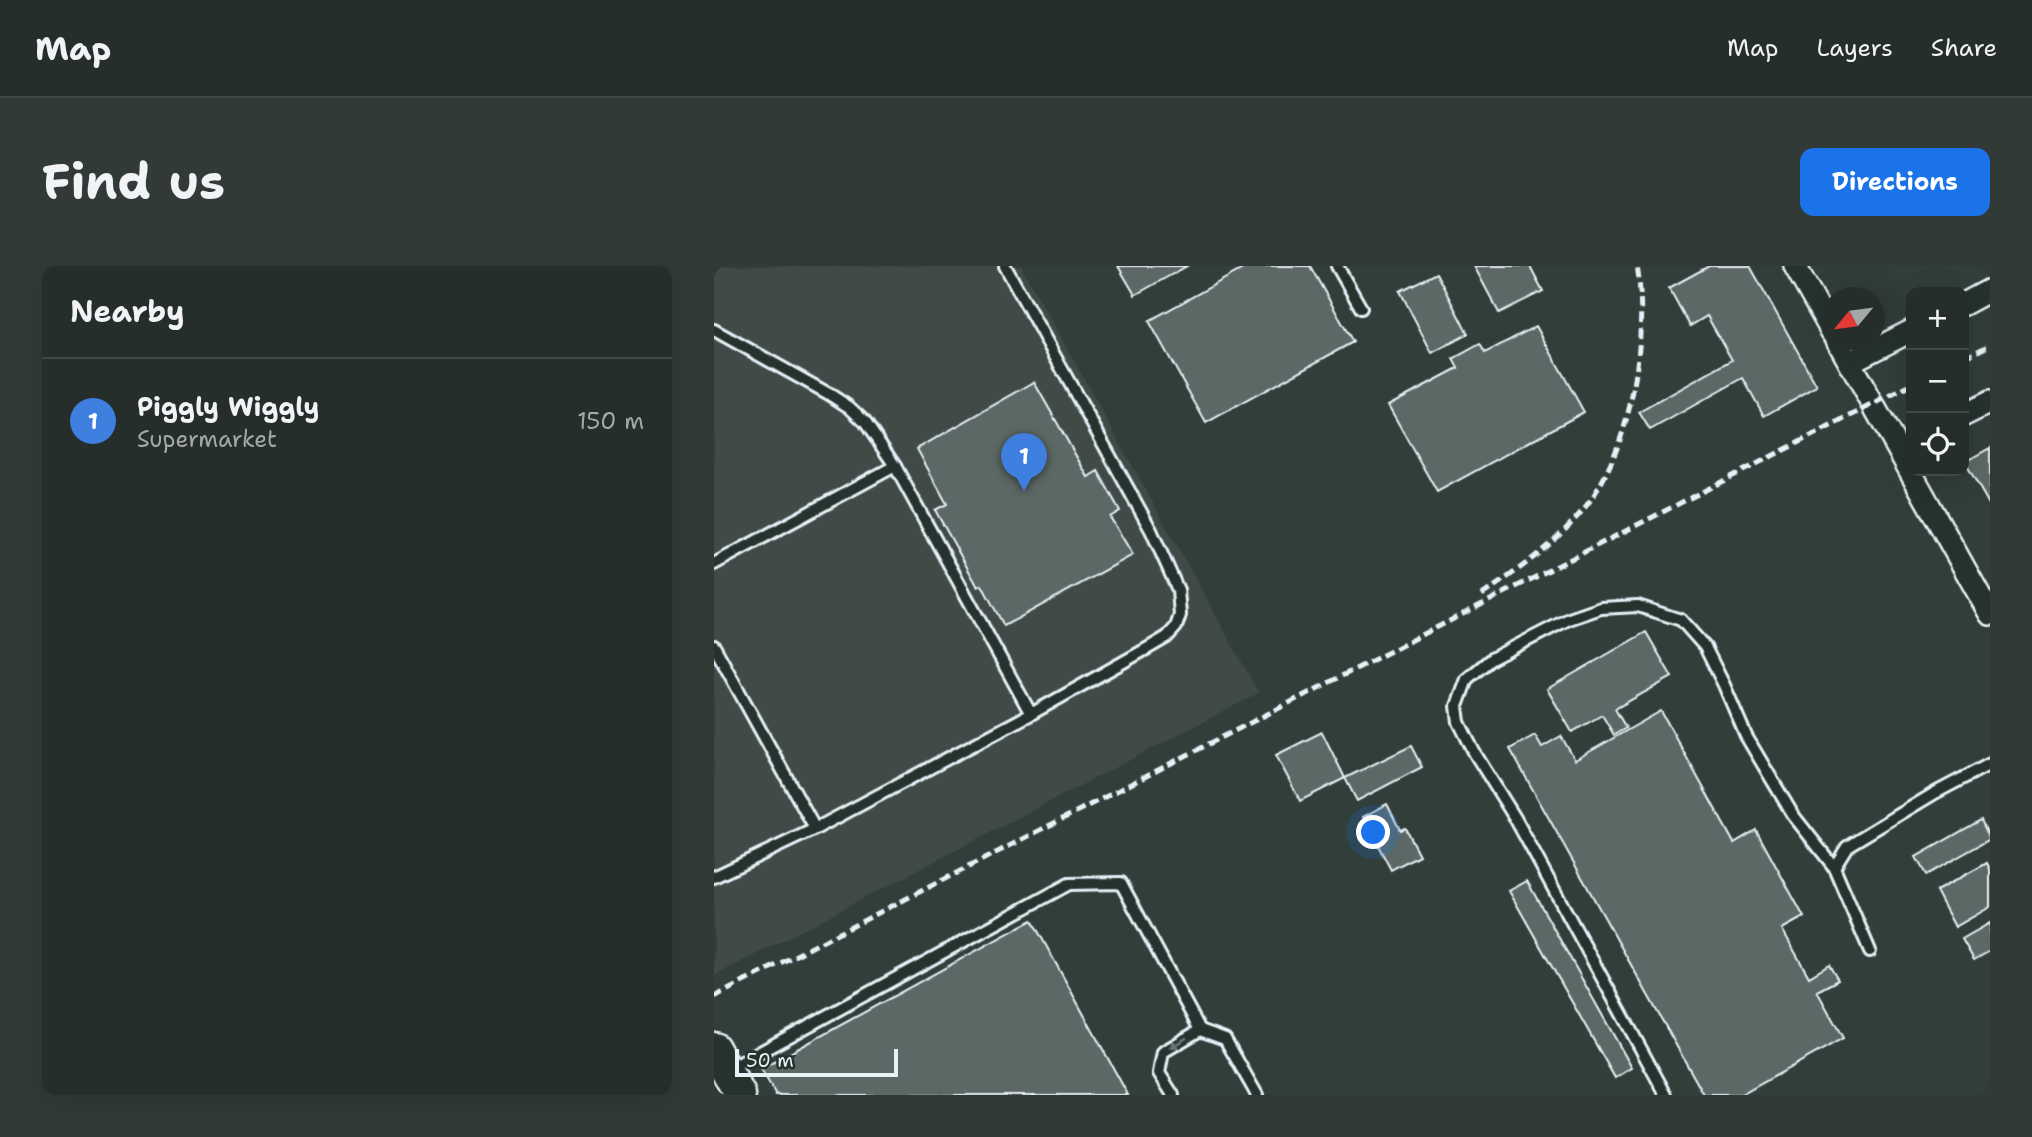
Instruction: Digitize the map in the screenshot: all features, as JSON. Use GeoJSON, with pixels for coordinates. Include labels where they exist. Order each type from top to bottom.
{"type":"FeatureCollection","features":[{"type":"Feature","properties":{"kind":"street"},"geometry":{"type":"LineString","coordinates":[[1795,266],[1822,314]]}},
{"type":"Feature","properties":{"kind":"street"},"geometry":{"type":"LineString","coordinates":[[1969,301],[1990,290]]}},
{"type":"Feature","properties":{"kind":"street"},"geometry":{"type":"LineString","coordinates":[[1850,362],[1906,334]]}},
{"type":"Feature","properties":{"kind":"street"},"geometry":{"type":"LineString","coordinates":[[1843,350],[1904,444],[1990,614]]}},
{"type":"Feature","properties":{"kind":"street"},"geometry":{"type":"LineString","coordinates":[[1968,413],[1990,402]]}},
{"type":"Feature","properties":{"kind":"lane"},"geometry":{"type":"LineString","coordinates":[[714,877],[815,829],[1031,714],[1167,637],[1176,627],[1180,615],[1178,590],[1151,530],[1005,266]]}},
{"type":"Feature","properties":{"kind":"lane"},"geometry":{"type":"LineString","coordinates":[[1337,266],[1361,308]]}},
{"type":"Feature","properties":{"kind":"lane"},"geometry":{"type":"LineString","coordinates":[[714,330],[829,394],[865,422],[895,466],[1031,714]]}},
{"type":"Feature","properties":{"kind":"lane"},"geometry":{"type":"LineString","coordinates":[[714,564],[895,466]]}},
{"type":"Feature","properties":{"kind":"lane"},"geometry":{"type":"LineString","coordinates":[[1666,1095],[1516,818],[1474,752],[1459,722],[1457,706],[1466,679],[1491,659],[1569,619],[1601,608],[1638,606],[1681,620],[1705,647],[1746,736],[1793,815],[1834,867],[1870,951]]}},
{"type":"Feature","properties":{"kind":"lane"},"geometry":{"type":"LineString","coordinates":[[714,646],[815,829]]}},
{"type":"Feature","properties":{"kind":"lane"},"geometry":{"type":"LineString","coordinates":[[1834,867],[1847,846],[1935,793],[1990,764]]}},
{"type":"Feature","properties":{"kind":"lane"},"geometry":{"type":"LineString","coordinates":[[722,1063],[1069,884],[1121,883],[1200,1030],[1225,1039],[1257,1095]]}},
{"type":"Feature","properties":{"kind":"lane"},"geometry":{"type":"LineString","coordinates":[[1173,1095],[1159,1073],[1163,1052],[1200,1030]]}},
{"type":"Feature","properties":{"kind":"shaded area"},"geometry":{"type":"Polygon","coordinates":[[[714,266],[1021,266],[1259,693],[714,976],[714,266]]]}},
{"type":"Feature","properties":{"kind":"building"},"geometry":{"type":"Polygon","coordinates":[[[1118,266],[1187,266],[1135,295],[1118,266]]]}},
{"type":"Feature","properties":{"kind":"building"},"geometry":{"type":"Polygon","coordinates":[[[1248,266],[1310,266],[1353,342],[1206,423],[1149,321],[1248,266]]]}},
{"type":"Feature","properties":{"kind":"building"},"geometry":{"type":"Polygon","coordinates":[[[1474,266],[1530,266],[1543,291],[1499,313],[1474,266]]]}},
{"type":"Feature","properties":{"kind":"building"},"geometry":{"type":"Polygon","coordinates":[[[1709,266],[1750,266],[1817,386],[1764,416],[1743,378],[1650,430],[1639,412],[1732,360],[1707,316],[1690,326],[1669,288],[1709,266]]]}},
{"type":"Feature","properties":{"kind":"building"},"geometry":{"type":"Polygon","coordinates":[[[1436,273],[1468,334],[1432,353],[1400,291],[1436,273]]]}},
{"type":"Feature","properties":{"kind":"building"},"geometry":{"type":"Polygon","coordinates":[[[1536,326],[1584,412],[1437,492],[1388,405],[1458,368],[1453,359],[1480,344],[1485,353],[1536,326]]]}},
{"type":"Feature","properties":{"kind":"building"},"geometry":{"type":"Polygon","coordinates":[[[1034,382],[1088,477],[1098,471],[1120,511],[1110,517],[1133,555],[1004,626],[982,585],[978,587],[935,510],[947,504],[917,449],[1034,382]]]}},
{"type":"Feature","properties":{"kind":"building"},"geometry":{"type":"Polygon","coordinates":[[[1990,448],[1990,506],[1969,469],[1969,460],[1990,448]]]}},
{"type":"Feature","properties":{"kind":"building"},"geometry":{"type":"Polygon","coordinates":[[[1646,632],[1672,677],[1615,709],[1626,728],[1614,735],[1602,715],[1572,732],[1547,689],[1646,632]]]}},
{"type":"Feature","properties":{"kind":"building"},"geometry":{"type":"Polygon","coordinates":[[[1661,711],[1734,843],[1756,830],[1804,917],[1782,929],[1809,977],[1829,965],[1838,980],[1817,991],[1843,1038],[1741,1095],[1704,1095],[1510,749],[1535,735],[1542,747],[1561,736],[1575,760],[1661,711]]]}},
{"type":"Feature","properties":{"kind":"building"},"geometry":{"type":"Polygon","coordinates":[[[1322,732],[1345,778],[1300,801],[1276,755],[1322,732]]]}},
{"type":"Feature","properties":{"kind":"building"},"geometry":{"type":"Polygon","coordinates":[[[1411,746],[1422,767],[1357,801],[1345,778],[1411,746]]]}},
{"type":"Feature","properties":{"kind":"building"},"geometry":{"type":"Polygon","coordinates":[[[1387,804],[1400,830],[1405,828],[1419,855],[1391,870],[1363,817],[1387,804]]]}},
{"type":"Feature","properties":{"kind":"building"},"geometry":{"type":"Polygon","coordinates":[[[1981,820],[1990,839],[1926,875],[1916,857],[1981,820]]]}},
{"type":"Feature","properties":{"kind":"building"},"geometry":{"type":"Polygon","coordinates":[[[1987,863],[1990,869],[1990,907],[1955,927],[1936,891],[1987,863]]]}},
{"type":"Feature","properties":{"kind":"building"},"geometry":{"type":"Polygon","coordinates":[[[1527,881],[1632,1068],[1615,1078],[1509,891],[1527,881]]]}},
{"type":"Feature","properties":{"kind":"building"},"geometry":{"type":"Polygon","coordinates":[[[1032,920],[1128,1095],[776,1095],[761,1069],[1032,920]]]}},
{"type":"Feature","properties":{"kind":"building"},"geometry":{"type":"Polygon","coordinates":[[[1990,923],[1990,951],[1974,960],[1962,939],[1990,923]]]}},
{"type":"Feature","properties":{"kind":"railway"},"geometry":{"type":"LineString","coordinates":[[1482,595],[1531,560],[1562,532],[1577,517],[1607,472],[1623,431],[1636,373],[1641,320],[1637,266]]}},
{"type":"Feature","properties":{"kind":"railway"},"geometry":{"type":"LineString","coordinates":[[1969,356],[1990,345]]}},
{"type":"Feature","properties":{"kind":"railway"},"geometry":{"type":"LineString","coordinates":[[714,997],[1906,388]]}},
{"type":"Feature","properties":{"kind":"place","name":"Piggly Wiggly"},"geometry":{"type":"Point","coordinates":[1024,491]}}]}
